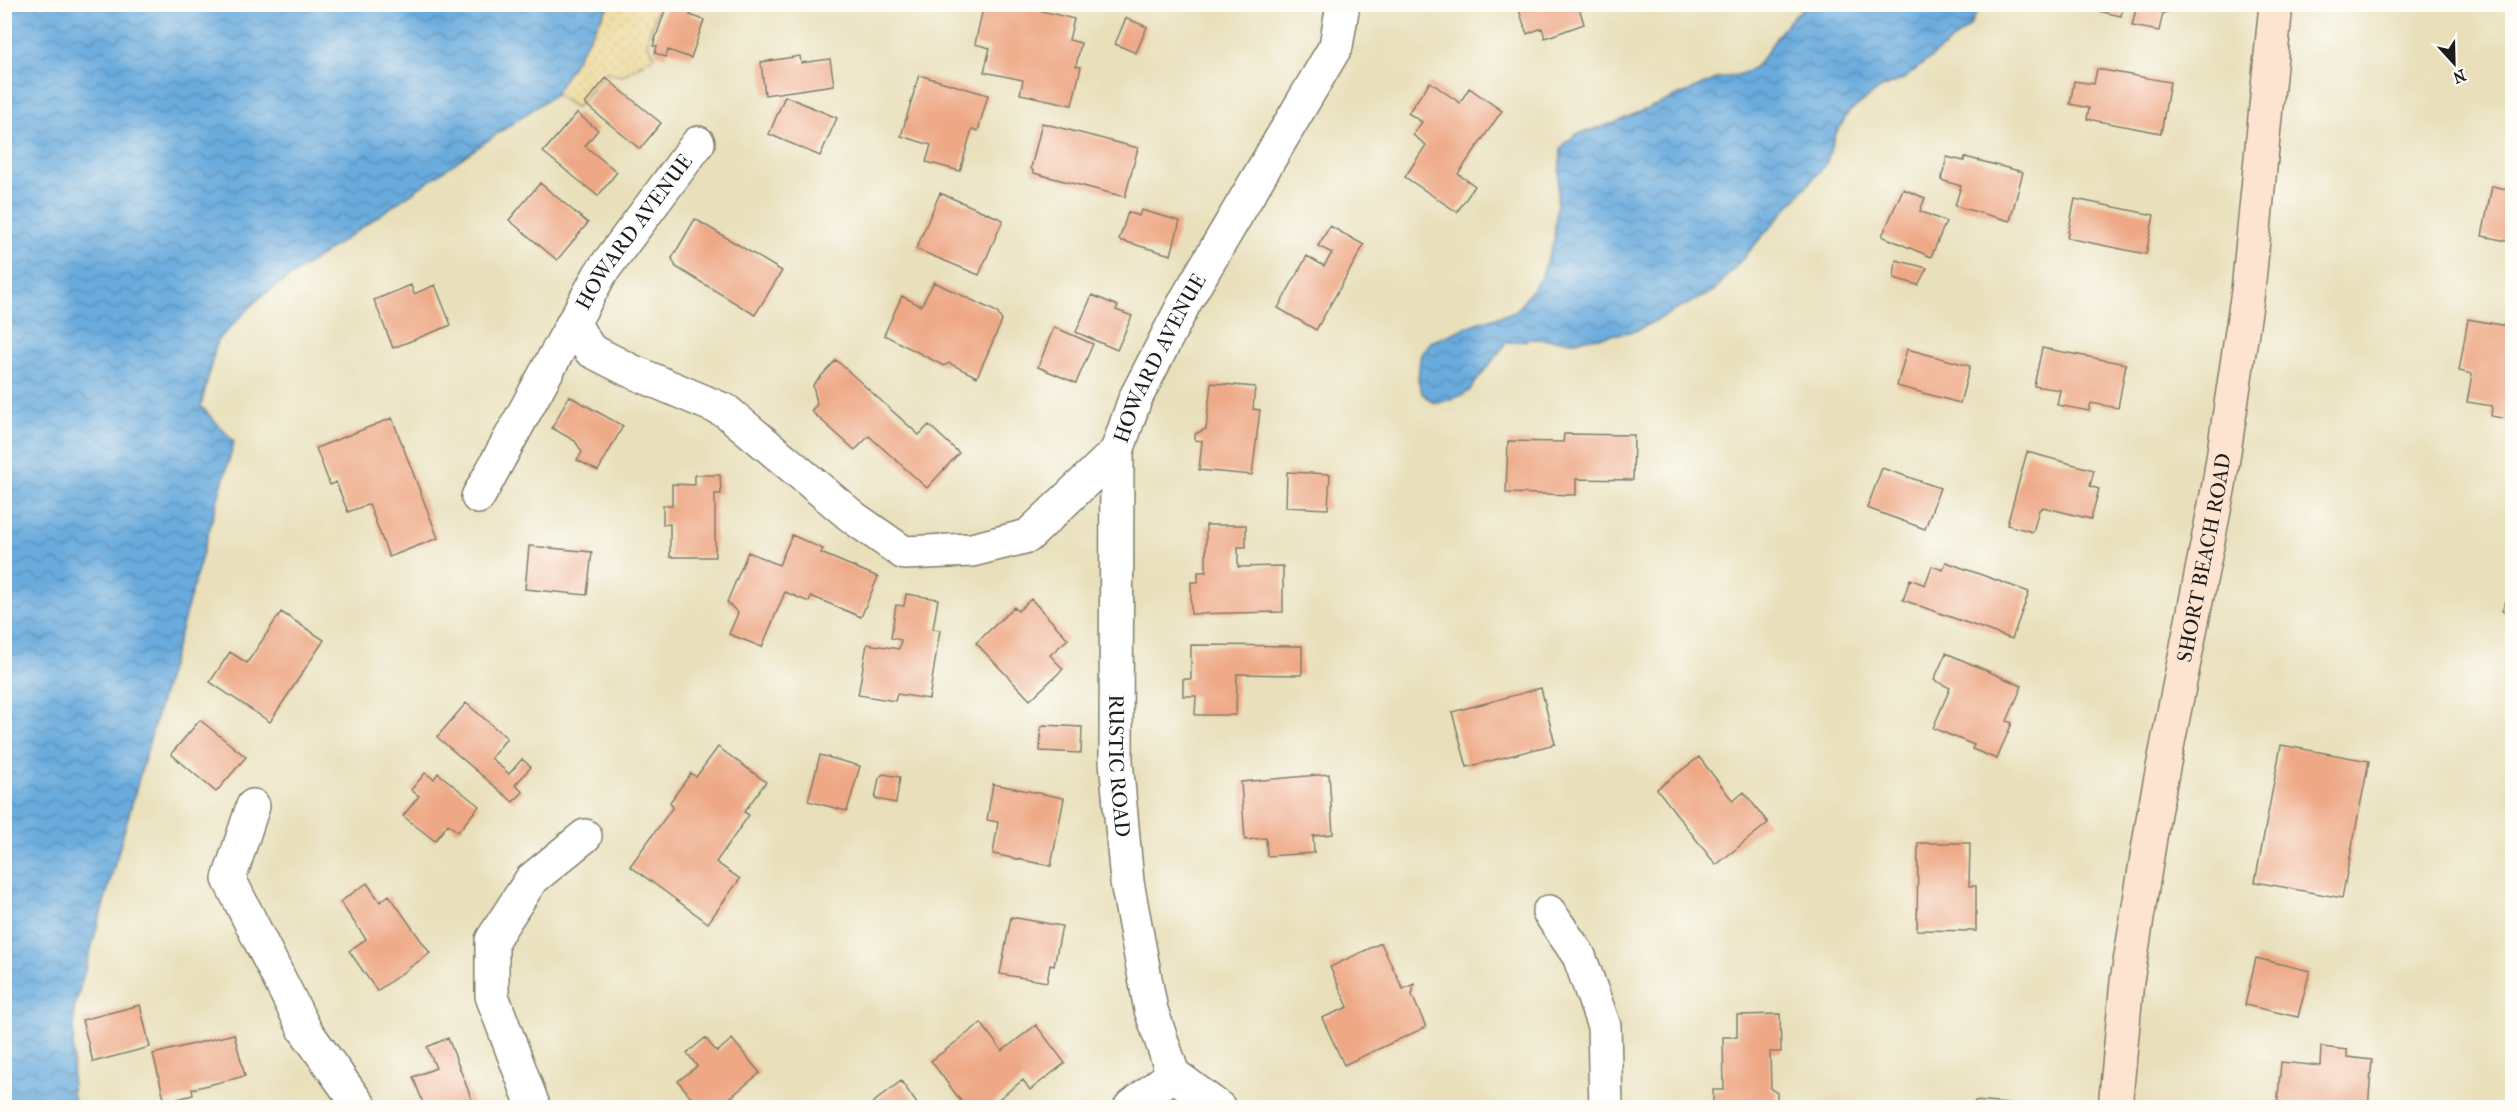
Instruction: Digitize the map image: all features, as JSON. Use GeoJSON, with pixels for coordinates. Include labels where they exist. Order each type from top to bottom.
{"type":"FeatureCollection","features":[{"type":"Feature","properties":{"kind":"main road","name":"SHORT BEACH ROAD"},"geometry":{"type":"LineString","coordinates":[[2115,1107],[2127,981],[2154,813],[2219,485],[2246,302],[2276,4]]}},
{"type":"Feature","properties":{"kind":"street","name":"HOWARD AVENUE"},"geometry":{"type":"LineString","coordinates":[[573,323],[590,350],[629,370],[726,411],[854,518],[904,553],[972,550],[1028,536],[1117,451],[1135,399],[1186,300],[1336,46],[1343,4]]}},
{"type":"Feature","properties":{"kind":"street","name":"HOWARD AVENUE"},"geometry":{"type":"LineString","coordinates":[[478,497],[600,274],[698,143]]}},
{"type":"Feature","properties":{"kind":"street","name":"RUSTIC ROAD"},"geometry":{"type":"LineString","coordinates":[[1117,451],[1116,761],[1127,882],[1150,1010],[1173,1074]]}},
{"type":"Feature","properties":{"kind":"street"},"geometry":{"type":"LineString","coordinates":[[253,806],[229,879],[305,1030],[361,1107]]}},
{"type":"Feature","properties":{"kind":"street"},"geometry":{"type":"LineString","coordinates":[[534,1107],[492,996],[492,940],[531,880],[585,836]]}},
{"type":"Feature","properties":{"kind":"street"},"geometry":{"type":"LineString","coordinates":[[1549,912],[1579,956],[1604,1026],[1606,1107]]}},
{"type":"Feature","properties":{"kind":"street"},"geometry":{"type":"LineString","coordinates":[[1130,1107],[1173,1074],[1219,1107]]}},
{"type":"Feature","properties":{"kind":"sand"},"geometry":{"type":"Polygon","coordinates":[[[609,5],[658,5],[647,43],[655,56],[622,76],[606,72],[576,108],[555,94],[609,5]]]}},
{"type":"Feature","properties":{"kind":"water"},"geometry":{"type":"Polygon","coordinates":[[[5,4],[609,5],[555,94],[258,299],[217,341],[201,406],[234,442],[74,1009],[72,1094],[76,1107],[5,1107],[5,4]]]}},
{"type":"Feature","properties":{"kind":"water"},"geometry":{"type":"Polygon","coordinates":[[[1807,5],[1981,5],[1969,27],[1905,78],[1880,89],[1849,112],[1835,135],[1826,164],[1714,291],[1635,331],[1575,341],[1532,339],[1506,343],[1469,391],[1463,395],[1439,403],[1432,402],[1422,393],[1418,380],[1420,358],[1431,342],[1479,322],[1515,312],[1541,278],[1554,240],[1561,150],[1565,143],[1577,134],[1614,123],[1719,78],[1746,72],[1760,61],[1788,22],[1807,5]]]}},
{"type":"Feature","properties":{"kind":"building"},"geometry":{"type":"Polygon","coordinates":[[[667,4],[694,4],[690,15],[704,20],[691,58],[668,50],[666,57],[655,53],[657,46],[653,46],[667,4]]]}},
{"type":"Feature","properties":{"kind":"building"},"geometry":{"type":"Polygon","coordinates":[[[984,4],[1014,4],[1074,19],[1069,40],[1081,43],[1076,66],[1081,67],[1072,105],[1020,94],[1023,80],[984,72],[990,48],[975,44],[984,4]]]}},
{"type":"Feature","properties":{"kind":"building"},"geometry":{"type":"Polygon","coordinates":[[[1517,4],[1578,4],[1584,24],[1545,38],[1542,28],[1527,34],[1517,4]]]}},
{"type":"Feature","properties":{"kind":"building"},"geometry":{"type":"Polygon","coordinates":[[[2099,4],[2173,4],[2171,11],[2163,13],[2159,31],[2132,26],[2136,9],[2123,6],[2121,16],[2098,11],[2099,4]]]}},
{"type":"Feature","properties":{"kind":"building"},"geometry":{"type":"Polygon","coordinates":[[[1126,18],[1147,27],[1136,53],[1115,44],[1126,18]]]}},
{"type":"Feature","properties":{"kind":"building"},"geometry":{"type":"Polygon","coordinates":[[[800,56],[801,63],[830,59],[834,85],[765,95],[761,62],[800,56]]]}},
{"type":"Feature","properties":{"kind":"building"},"geometry":{"type":"Polygon","coordinates":[[[2097,69],[2170,82],[2161,133],[2087,119],[2089,108],[2070,104],[2074,81],[2094,84],[2097,69]]]}},
{"type":"Feature","properties":{"kind":"building"},"geometry":{"type":"Polygon","coordinates":[[[919,75],[988,95],[978,131],[972,129],[960,171],[926,162],[931,145],[901,136],[919,75]]]}},
{"type":"Feature","properties":{"kind":"building"},"geometry":{"type":"Polygon","coordinates":[[[606,78],[661,123],[640,149],[585,104],[606,78]]]}},
{"type":"Feature","properties":{"kind":"building"},"geometry":{"type":"Polygon","coordinates":[[[1430,82],[1460,103],[1469,88],[1502,111],[1458,174],[1475,186],[1457,212],[1405,177],[1426,145],[1413,135],[1422,122],[1408,113],[1430,82]]]}},
{"type":"Feature","properties":{"kind":"building"},"geometry":{"type":"Polygon","coordinates":[[[785,96],[837,118],[820,156],[769,134],[785,96]]]}},
{"type":"Feature","properties":{"kind":"building"},"geometry":{"type":"Polygon","coordinates":[[[577,113],[598,130],[585,146],[617,172],[598,196],[543,152],[577,113]]]}},
{"type":"Feature","properties":{"kind":"building"},"geometry":{"type":"Polygon","coordinates":[[[1042,123],[1138,148],[1125,197],[1034,173],[1031,168],[1042,123]]]}},
{"type":"Feature","properties":{"kind":"building"},"geometry":{"type":"Polygon","coordinates":[[[1947,157],[1964,161],[1965,157],[2023,172],[2010,221],[1955,206],[1961,186],[1941,180],[1947,157]]]}},
{"type":"Feature","properties":{"kind":"building"},"geometry":{"type":"Polygon","coordinates":[[[540,183],[588,223],[557,260],[509,220],[540,183]]]}},
{"type":"Feature","properties":{"kind":"building"},"geometry":{"type":"Polygon","coordinates":[[[2492,186],[2512,190],[2512,242],[2482,236],[2492,186]]]}},
{"type":"Feature","properties":{"kind":"building"},"geometry":{"type":"Polygon","coordinates":[[[1903,189],[1925,198],[1920,211],[1946,222],[1931,257],[1882,236],[1903,189]]]}},
{"type":"Feature","properties":{"kind":"building"},"geometry":{"type":"Polygon","coordinates":[[[940,193],[1003,220],[979,275],[916,249],[940,193]]]}},
{"type":"Feature","properties":{"kind":"building"},"geometry":{"type":"Polygon","coordinates":[[[2075,199],[2154,215],[2146,254],[2067,238],[2075,199]]]}},
{"type":"Feature","properties":{"kind":"building"},"geometry":{"type":"Polygon","coordinates":[[[1141,210],[1180,221],[1171,255],[1119,240],[1128,212],[1139,216],[1141,210]]]}},
{"type":"Feature","properties":{"kind":"building"},"geometry":{"type":"Polygon","coordinates":[[[695,219],[782,271],[755,315],[676,267],[672,258],[695,219]]]}},
{"type":"Feature","properties":{"kind":"building"},"geometry":{"type":"Polygon","coordinates":[[[1330,226],[1364,245],[1316,330],[1278,308],[1307,256],[1324,266],[1332,253],[1318,246],[1330,226]]]}},
{"type":"Feature","properties":{"kind":"building"},"geometry":{"type":"Polygon","coordinates":[[[1896,260],[1927,268],[1918,285],[1894,278],[1896,260]]]}},
{"type":"Feature","properties":{"kind":"building"},"geometry":{"type":"Polygon","coordinates":[[[934,282],[997,312],[1002,321],[977,377],[949,363],[944,366],[884,335],[902,296],[921,306],[934,282]]]}},
{"type":"Feature","properties":{"kind":"building"},"geometry":{"type":"Polygon","coordinates":[[[411,285],[414,294],[435,285],[451,325],[393,348],[374,300],[411,285]]]}},
{"type":"Feature","properties":{"kind":"building"},"geometry":{"type":"Polygon","coordinates":[[[1092,295],[1118,306],[1116,310],[1132,316],[1117,350],[1076,332],[1092,295]]]}},
{"type":"Feature","properties":{"kind":"building"},"geometry":{"type":"Polygon","coordinates":[[[2468,319],[2512,327],[2512,420],[2491,416],[2492,406],[2467,402],[2472,374],[2459,371],[2468,319]]]}},
{"type":"Feature","properties":{"kind":"building"},"geometry":{"type":"Polygon","coordinates":[[[1054,327],[1093,344],[1076,383],[1038,367],[1054,327]]]}},
{"type":"Feature","properties":{"kind":"building"},"geometry":{"type":"Polygon","coordinates":[[[2042,348],[2126,364],[2118,408],[2091,403],[2089,411],[2057,405],[2060,390],[2034,386],[2042,348]]]}},
{"type":"Feature","properties":{"kind":"building"},"geometry":{"type":"Polygon","coordinates":[[[1907,349],[1970,366],[1960,403],[1897,386],[1907,349]]]}},
{"type":"Feature","properties":{"kind":"building"},"geometry":{"type":"Polygon","coordinates":[[[836,360],[919,435],[929,425],[959,453],[927,488],[869,436],[855,450],[811,411],[817,404],[813,385],[836,360]]]}},
{"type":"Feature","properties":{"kind":"building"},"geometry":{"type":"Polygon","coordinates":[[[1211,383],[1255,387],[1253,409],[1260,410],[1252,475],[1199,470],[1202,441],[1195,440],[1195,434],[1206,429],[1211,383]]]}},
{"type":"Feature","properties":{"kind":"building"},"geometry":{"type":"Polygon","coordinates":[[[569,396],[623,426],[598,471],[577,460],[582,452],[575,441],[552,428],[569,396]]]}},
{"type":"Feature","properties":{"kind":"building"},"geometry":{"type":"Polygon","coordinates":[[[392,418],[438,538],[389,557],[369,504],[348,512],[336,482],[330,485],[316,448],[392,418]]]}},
{"type":"Feature","properties":{"kind":"building"},"geometry":{"type":"Polygon","coordinates":[[[1564,434],[1634,435],[1633,480],[1576,479],[1576,495],[1506,493],[1508,441],[1563,442],[1564,434]]]}},
{"type":"Feature","properties":{"kind":"building"},"geometry":{"type":"Polygon","coordinates":[[[2027,452],[2094,470],[2090,486],[2099,489],[2091,519],[2043,507],[2039,510],[2033,532],[2007,525],[2027,452]]]}},
{"type":"Feature","properties":{"kind":"building"},"geometry":{"type":"Polygon","coordinates":[[[1882,468],[1940,488],[1925,529],[1867,508],[1882,468]]]}},
{"type":"Feature","properties":{"kind":"building"},"geometry":{"type":"Polygon","coordinates":[[[1287,472],[1330,474],[1328,509],[1286,507],[1287,472]]]}},
{"type":"Feature","properties":{"kind":"building"},"geometry":{"type":"Polygon","coordinates":[[[695,475],[720,475],[721,494],[715,494],[715,557],[670,557],[670,524],[663,525],[663,505],[672,505],[672,484],[695,485],[695,475]]]}},
{"type":"Feature","properties":{"kind":"building"},"geometry":{"type":"Polygon","coordinates":[[[1206,525],[1246,525],[1246,547],[1238,547],[1238,567],[1283,566],[1283,612],[1191,614],[1191,582],[1198,582],[1198,572],[1206,572],[1206,525]]]}},
{"type":"Feature","properties":{"kind":"building"},"geometry":{"type":"Polygon","coordinates":[[[792,535],[823,549],[821,553],[878,577],[861,617],[811,596],[809,602],[785,592],[762,647],[729,634],[738,613],[727,602],[748,552],[779,565],[792,535]]]}},
{"type":"Feature","properties":{"kind":"building"},"geometry":{"type":"Polygon","coordinates":[[[529,546],[592,552],[587,595],[525,589],[529,546]]]}},
{"type":"Feature","properties":{"kind":"building"},"geometry":{"type":"Polygon","coordinates":[[[1946,562],[2029,592],[2012,639],[1903,600],[1910,579],[1925,585],[1932,566],[1943,570],[1946,562]]]}},
{"type":"Feature","properties":{"kind":"building"},"geometry":{"type":"Polygon","coordinates":[[[2512,587],[2512,615],[2502,611],[2512,587]]]}},
{"type":"Feature","properties":{"kind":"building"},"geometry":{"type":"Polygon","coordinates":[[[906,594],[938,599],[933,629],[940,630],[929,699],[897,694],[895,701],[858,695],[867,644],[899,649],[901,640],[891,638],[896,605],[904,606],[906,594]]]}},
{"type":"Feature","properties":{"kind":"building"},"geometry":{"type":"Polygon","coordinates":[[[1031,599],[1068,639],[1050,655],[1063,669],[1030,700],[976,643],[1014,607],[1018,611],[1031,599]]]}},
{"type":"Feature","properties":{"kind":"building"},"geometry":{"type":"Polygon","coordinates":[[[281,612],[324,640],[270,722],[210,682],[230,652],[247,663],[281,612]]]}},
{"type":"Feature","properties":{"kind":"building"},"geometry":{"type":"Polygon","coordinates":[[[1191,645],[1302,646],[1302,675],[1237,674],[1236,715],[1195,715],[1196,696],[1183,696],[1183,679],[1191,679],[1191,645]]]}},
{"type":"Feature","properties":{"kind":"building"},"geometry":{"type":"Polygon","coordinates":[[[1946,653],[2022,686],[2007,721],[2012,723],[1997,759],[1972,749],[1974,745],[1933,728],[1950,688],[1934,680],[1946,653]]]}},
{"type":"Feature","properties":{"kind":"building"},"geometry":{"type":"Polygon","coordinates":[[[1541,688],[1555,744],[1467,767],[1452,712],[1541,688]]]}},
{"type":"Feature","properties":{"kind":"building"},"geometry":{"type":"Polygon","coordinates":[[[466,703],[507,738],[491,758],[509,774],[522,759],[531,767],[515,785],[523,792],[513,802],[437,737],[466,703]]]}},
{"type":"Feature","properties":{"kind":"building"},"geometry":{"type":"Polygon","coordinates":[[[200,720],[246,757],[216,792],[171,754],[200,720]]]}},
{"type":"Feature","properties":{"kind":"building"},"geometry":{"type":"Polygon","coordinates":[[[1044,725],[1082,727],[1081,753],[1040,751],[1041,728],[1044,725]]]}},
{"type":"Feature","properties":{"kind":"building"},"geometry":{"type":"Polygon","coordinates":[[[2281,745],[2369,761],[2342,898],[2255,882],[2281,745]]]}},
{"type":"Feature","properties":{"kind":"building"},"geometry":{"type":"Polygon","coordinates":[[[718,747],[766,782],[744,812],[749,815],[716,862],[740,879],[708,923],[630,866],[673,807],[670,802],[691,773],[696,777],[718,747]]]}},
{"type":"Feature","properties":{"kind":"building"},"geometry":{"type":"Polygon","coordinates":[[[820,755],[860,766],[847,811],[808,801],[820,755]]]}},
{"type":"Feature","properties":{"kind":"building"},"geometry":{"type":"Polygon","coordinates":[[[1699,757],[1733,801],[1744,792],[1768,823],[1716,865],[1657,789],[1699,757]]]}},
{"type":"Feature","properties":{"kind":"building"},"geometry":{"type":"Polygon","coordinates":[[[425,773],[434,779],[438,773],[479,806],[458,832],[448,824],[435,841],[403,816],[419,796],[411,790],[425,773]]]}},
{"type":"Feature","properties":{"kind":"building"},"geometry":{"type":"Polygon","coordinates":[[[883,774],[900,777],[896,803],[875,799],[879,778],[883,774]]]}},
{"type":"Feature","properties":{"kind":"building"},"geometry":{"type":"Polygon","coordinates":[[[1329,774],[1333,834],[1313,836],[1314,853],[1267,856],[1266,838],[1245,840],[1241,782],[1329,774]]]}},
{"type":"Feature","properties":{"kind":"building"},"geometry":{"type":"Polygon","coordinates":[[[993,784],[1064,798],[1051,866],[993,854],[998,822],[987,820],[993,784]]]}},
{"type":"Feature","properties":{"kind":"building"},"geometry":{"type":"Polygon","coordinates":[[[1918,843],[1970,843],[1969,886],[1976,886],[1976,931],[1917,930],[1918,843]]]}},
{"type":"Feature","properties":{"kind":"building"},"geometry":{"type":"Polygon","coordinates":[[[367,883],[380,902],[389,895],[430,953],[377,991],[349,951],[366,939],[340,902],[367,883]]]}},
{"type":"Feature","properties":{"kind":"building"},"geometry":{"type":"Polygon","coordinates":[[[1011,917],[1062,926],[1054,966],[1050,965],[1047,982],[1000,974],[1011,917]]]}},
{"type":"Feature","properties":{"kind":"building"},"geometry":{"type":"Polygon","coordinates":[[[1381,943],[1403,989],[1414,984],[1412,995],[1426,1027],[1344,1065],[1322,1018],[1348,1007],[1330,967],[1381,943]]]}},
{"type":"Feature","properties":{"kind":"building"},"geometry":{"type":"Polygon","coordinates":[[[2256,958],[2310,971],[2298,1017],[2245,1005],[2256,958]]]}},
{"type":"Feature","properties":{"kind":"building"},"geometry":{"type":"Polygon","coordinates":[[[140,1005],[150,1047],[93,1062],[82,1020],[140,1005]]]}},
{"type":"Feature","properties":{"kind":"building"},"geometry":{"type":"Polygon","coordinates":[[[1780,1014],[1781,1052],[1770,1052],[1771,1089],[1777,1093],[1777,1108],[1713,1108],[1713,1090],[1724,1090],[1723,1037],[1737,1037],[1737,1015],[1780,1014]]]}},
{"type":"Feature","properties":{"kind":"building"},"geometry":{"type":"Polygon","coordinates":[[[981,1023],[1002,1051],[1036,1025],[1065,1063],[1030,1090],[1023,1080],[987,1108],[966,1108],[931,1061],[981,1023]]]}},
{"type":"Feature","properties":{"kind":"building"},"geometry":{"type":"Polygon","coordinates":[[[234,1034],[245,1076],[192,1089],[193,1095],[165,1102],[153,1054],[234,1034]]]}},
{"type":"Feature","properties":{"kind":"building"},"geometry":{"type":"Polygon","coordinates":[[[448,1038],[475,1108],[425,1108],[413,1077],[436,1068],[427,1047],[448,1038]]]}},
{"type":"Feature","properties":{"kind":"building"},"geometry":{"type":"Polygon","coordinates":[[[705,1038],[717,1052],[732,1039],[760,1073],[731,1097],[739,1108],[700,1108],[678,1081],[697,1066],[687,1053],[705,1038]]]}},
{"type":"Feature","properties":{"kind":"building"},"geometry":{"type":"Polygon","coordinates":[[[2321,1047],[2347,1050],[2347,1057],[2372,1060],[2368,1108],[2277,1108],[2281,1062],[2320,1066],[2321,1047]]]}},
{"type":"Feature","properties":{"kind":"building"},"geometry":{"type":"Polygon","coordinates":[[[901,1081],[920,1108],[866,1108],[901,1081]]]}},
{"type":"Feature","properties":{"kind":"building"},"geometry":{"type":"Polygon","coordinates":[[[1975,1101],[2008,1104],[2007,1108],[1974,1108],[1975,1101]]]}}]}
